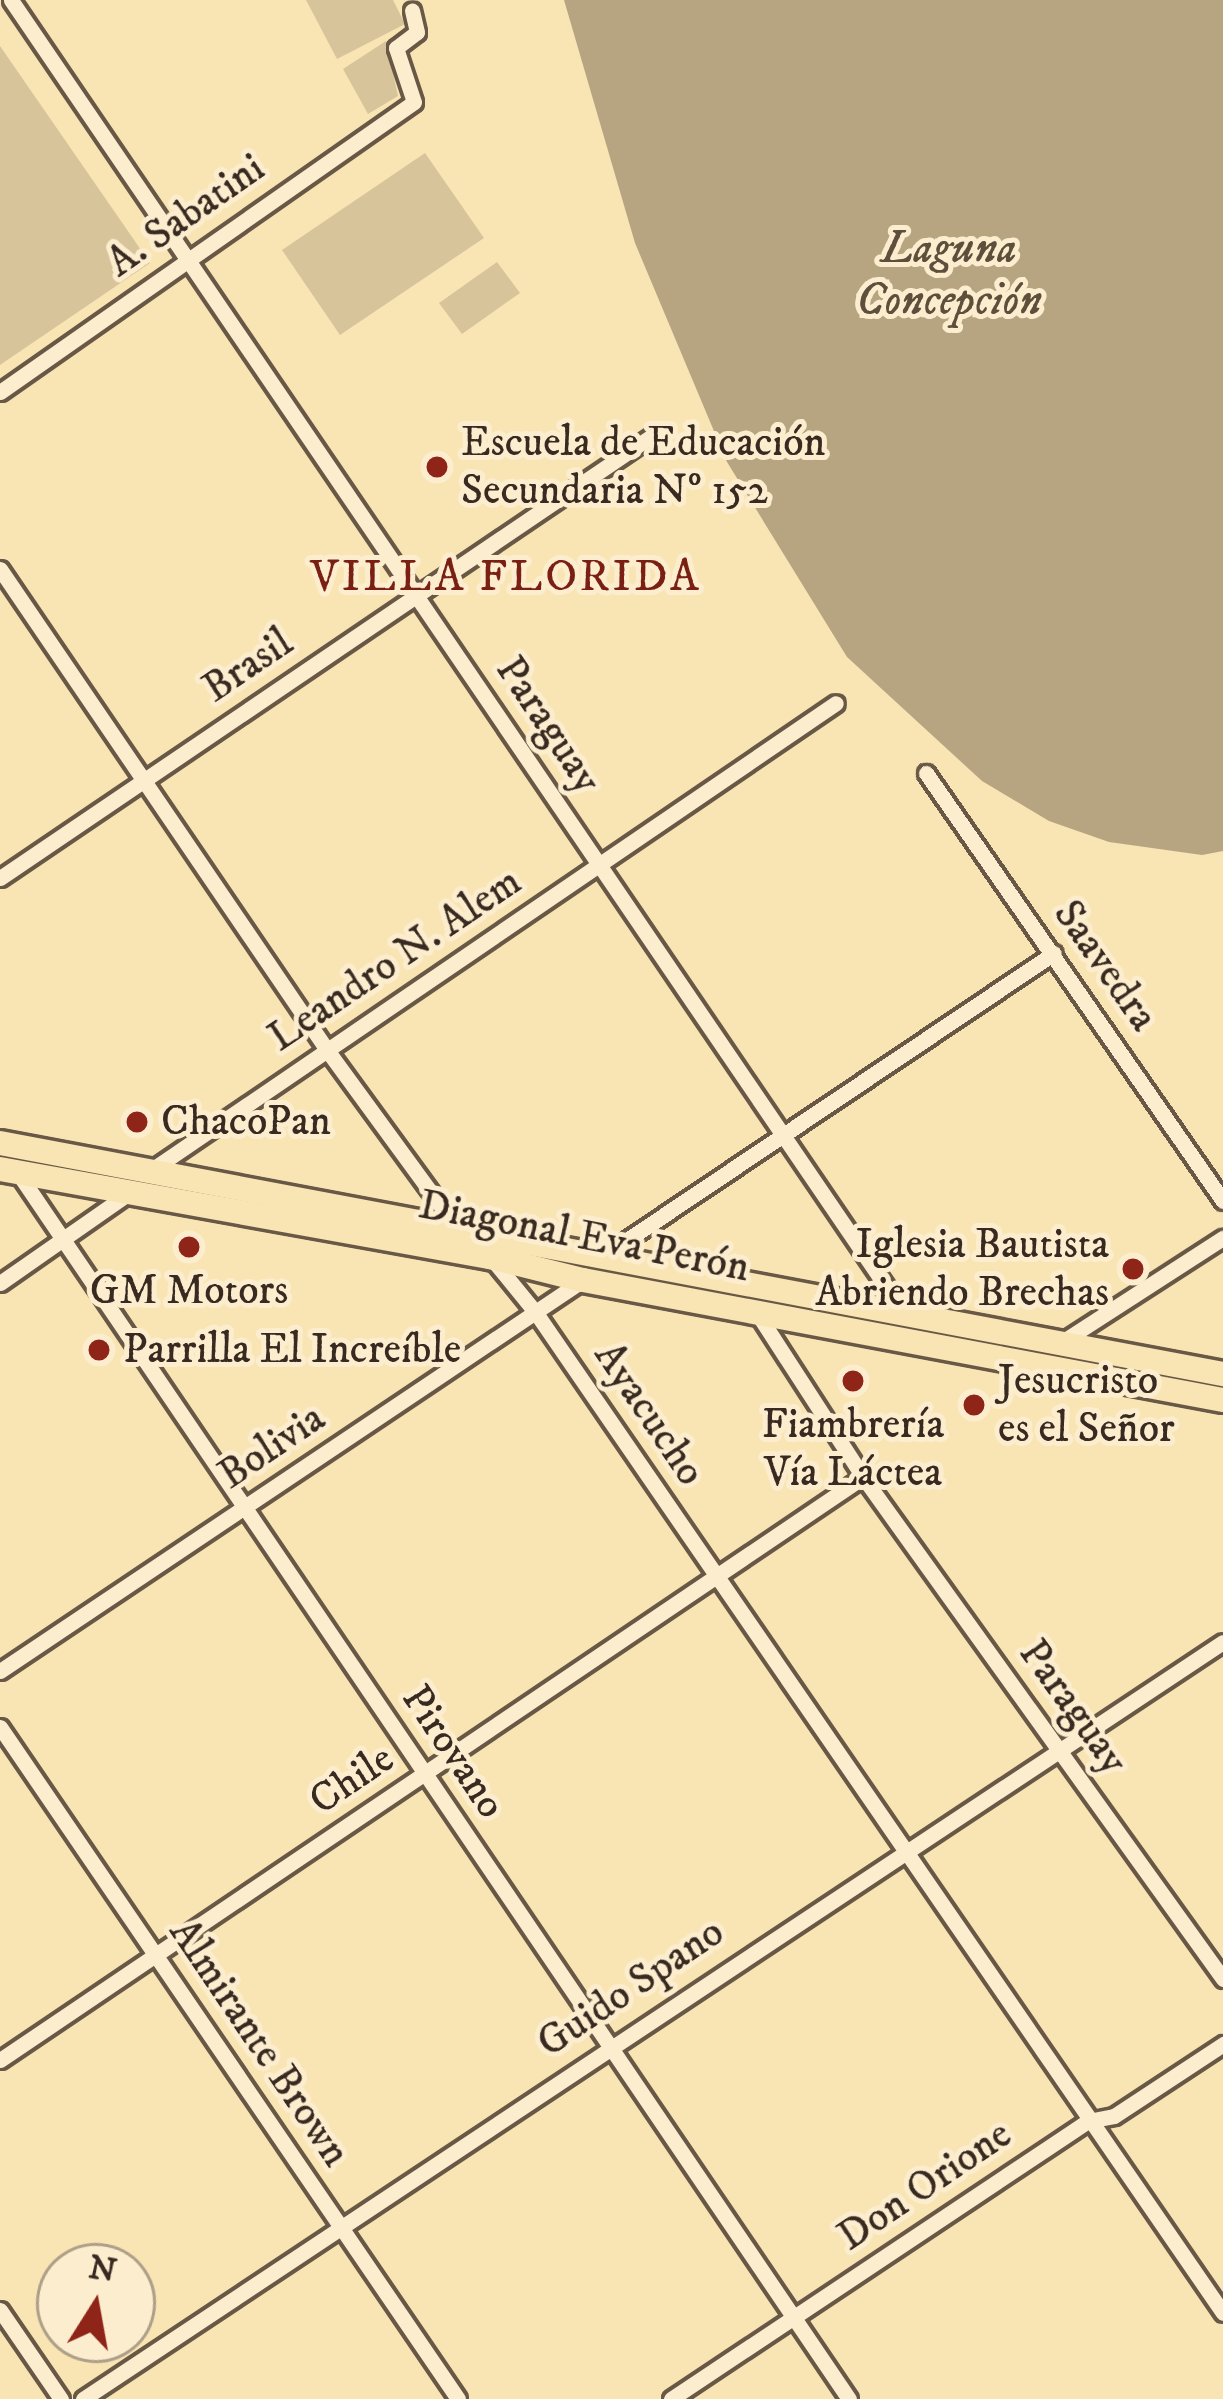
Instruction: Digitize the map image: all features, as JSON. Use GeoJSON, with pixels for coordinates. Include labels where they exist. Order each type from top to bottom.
{"type":"FeatureCollection","features":[{"type":"Feature","properties":{"kind":"main road","name":"Diagonal Eva Perón"},"geometry":{"type":"LineString","coordinates":[[0,1144],[1223,1374]]}},
{"type":"Feature","properties":{"kind":"main road","name":"Diagonal Eva Perón"},"geometry":{"type":"LineString","coordinates":[[9,1171],[490,1257],[583,1280],[1220,1404]]}},
{"type":"Feature","properties":{"kind":"street","name":"Paraguay"},"geometry":{"type":"LineString","coordinates":[[11,0],[904,1313]]}},
{"type":"Feature","properties":{"kind":"street","name":"A. Sabatini"},"geometry":{"type":"LineString","coordinates":[[0,392],[414,102],[396,48],[417,32],[412,10]]}},
{"type":"Feature","properties":{"kind":"street","name":"Brasil"},"geometry":{"type":"LineString","coordinates":[[0,878],[656,433]]}},
{"type":"Feature","properties":{"kind":"street","name":"Ayacucho"},"geometry":{"type":"LineString","coordinates":[[0,569],[327,1050],[458,1229],[490,1257],[536,1312],[902,1852],[1223,2313]]}},
{"type":"Feature","properties":{"kind":"street","name":"Leandro N. Alem"},"geometry":{"type":"LineString","coordinates":[[0,1283],[129,1193],[150,1171],[836,703]]}},
{"type":"Feature","properties":{"kind":"street","name":"Saavedra"},"geometry":{"type":"LineString","coordinates":[[926,773],[1223,1201]]}},
{"type":"Feature","properties":{"kind":"street"},"geometry":{"type":"LineString","coordinates":[[603,1257],[1054,953]]}},
{"type":"Feature","properties":{"kind":"street","name":"Pirovano"},"geometry":{"type":"LineString","coordinates":[[0,1144],[9,1171],[245,1509],[849,2399]]}},
{"type":"Feature","properties":{"kind":"street"},"geometry":{"type":"LineString","coordinates":[[1063,1342],[1223,1238]]}},
{"type":"Feature","properties":{"kind":"street","name":"Bolivia"},"geometry":{"type":"LineString","coordinates":[[0,1671],[583,1280]]}},
{"type":"Feature","properties":{"kind":"street","name":"Paraguay"},"geometry":{"type":"LineString","coordinates":[[755,1310],[863,1477],[1223,1979]]}},
{"type":"Feature","properties":{"kind":"street","name":"Chile"},"geometry":{"type":"LineString","coordinates":[[0,2060],[863,1477]]}},
{"type":"Feature","properties":{"kind":"street","name":"Guido Spano"},"geometry":{"type":"LineString","coordinates":[[83,2399],[609,2045],[1223,1642]]}},
{"type":"Feature","properties":{"kind":"street","name":"Almirante Brown"},"geometry":{"type":"LineString","coordinates":[[0,1727],[458,2399]]}},
{"type":"Feature","properties":{"kind":"street","name":"Don Orione"},"geometry":{"type":"LineString","coordinates":[[671,2399],[1088,2121],[1114,2116],[1223,2044]]}},
{"type":"Feature","properties":{"kind":"street"},"geometry":{"type":"LineString","coordinates":[[0,2310],[61,2399]]}},
{"type":"Feature","properties":{"kind":"shaded area"},"geometry":{"type":"Polygon","coordinates":[[[306,0],[393,0],[405,24],[337,59],[306,0]]]}},
{"type":"Feature","properties":{"kind":"shaded area"},"geometry":{"type":"Polygon","coordinates":[[[386,41],[398,96],[368,114],[343,69],[386,41]]]}},
{"type":"Feature","properties":{"kind":"shaded area"},"geometry":{"type":"Polygon","coordinates":[[[0,46],[150,263],[0,365],[0,46]]]}},
{"type":"Feature","properties":{"kind":"shaded area"},"geometry":{"type":"Polygon","coordinates":[[[425,153],[484,238],[340,335],[282,250],[425,153]]]}},
{"type":"Feature","properties":{"kind":"shaded area"},"geometry":{"type":"Polygon","coordinates":[[[497,262],[520,293],[462,334],[439,303],[497,262]]]}},
{"type":"Feature","properties":{"kind":"water","name":"Laguna Concepción"},"geometry":{"type":"Polygon","coordinates":[[[564,0],[1223,0],[1223,851],[1202,855],[1109,842],[1049,821],[982,781],[847,657],[727,462],[635,243],[564,0]]]}},
{"type":"Feature","properties":{"kind":"place","name":"Escuela de Educación Secundaria Nº 152"},"geometry":{"type":"Point","coordinates":[437,467]}},
{"type":"Feature","properties":{"kind":"place","name":"ChacoPan"},"geometry":{"type":"Point","coordinates":[137,1122]}},
{"type":"Feature","properties":{"kind":"place","name":"GM Motors"},"geometry":{"type":"Point","coordinates":[189,1247]}},
{"type":"Feature","properties":{"kind":"place","name":"Iglesia Bautista Abriendo Brechas"},"geometry":{"type":"Point","coordinates":[1133,1269]}},
{"type":"Feature","properties":{"kind":"place","name":"Parrilla El Increíble"},"geometry":{"type":"Point","coordinates":[99,1350]}},
{"type":"Feature","properties":{"kind":"place","name":"Fiambrería Vía Láctea"},"geometry":{"type":"Point","coordinates":[853,1381]}},
{"type":"Feature","properties":{"kind":"place","name":"Jesucristo es el Señor"},"geometry":{"type":"Point","coordinates":[974,1405]}},
{"type":"Feature","properties":{"kind":"district","name":"VILLA FLORIDA"},"geometry":{"type":"Point","coordinates":[506,578]}}]}
